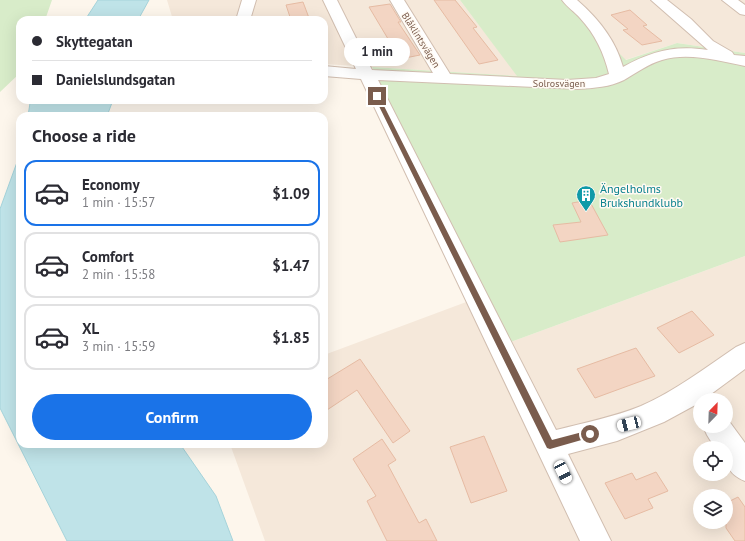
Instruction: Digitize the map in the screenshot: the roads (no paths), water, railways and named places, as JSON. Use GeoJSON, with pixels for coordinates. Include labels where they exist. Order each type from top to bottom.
{"type":"FeatureCollection","features":[{"type":"Feature","properties":{"kind":"street"},"geometry":{"type":"LineString","coordinates":[[244,16],[249,0]]}},
{"type":"Feature","properties":{"kind":"street"},"geometry":{"type":"LineString","coordinates":[[330,0],[596,541]]}},
{"type":"Feature","properties":{"kind":"street","name":"Blåklintsvägen"},"geometry":{"type":"LineString","coordinates":[[397,0],[445,79]]}},
{"type":"Feature","properties":{"kind":"street"},"geometry":{"type":"LineString","coordinates":[[569,0],[593,23],[601,34],[611,51],[617,76]]}},
{"type":"Feature","properties":{"kind":"street"},"geometry":{"type":"LineString","coordinates":[[658,0],[686,22],[708,44],[739,60]]}},
{"type":"Feature","properties":{"kind":"street"},"geometry":{"type":"LineString","coordinates":[[729,0],[745,11]]}},
{"type":"Feature","properties":{"kind":"street","name":"Solrosvägen"},"geometry":{"type":"LineString","coordinates":[[328,71],[367,75],[566,85],[599,82],[617,76],[658,56],[672,53],[702,54],[739,60]]}},
{"type":"Feature","properties":{"kind":"street"},"geometry":{"type":"LineString","coordinates":[[701,393],[745,355]]}},
{"type":"Feature","properties":{"kind":"street"},"geometry":{"type":"LineString","coordinates":[[550,445],[629,424],[693,398]]}},
{"type":"Feature","properties":{"kind":"street"},"geometry":{"type":"LineString","coordinates":[[721,433],[745,467]]}},
{"type":"Feature","properties":{"kind":"water"},"geometry":{"type":"Polygon","coordinates":[[[98,0],[149,0],[140,16],[88,16],[98,0]]]}},
{"type":"Feature","properties":{"kind":"water"},"geometry":{"type":"Polygon","coordinates":[[[30,104],[112,104],[108,112],[29,112],[30,104]]]}},
{"type":"Feature","properties":{"kind":"water"},"geometry":{"type":"Polygon","coordinates":[[[16,165],[16,440],[0,408],[0,209],[16,165]]]}},
{"type":"Feature","properties":{"kind":"water"},"geometry":{"type":"Polygon","coordinates":[[[20,448],[183,448],[216,496],[233,541],[67,541],[20,448]]]}},
{"type":"Feature","properties":{"kind":"place","name":"Ängelholms Brukshundklubb"},"geometry":{"type":"Point","coordinates":[586,212]}}]}
